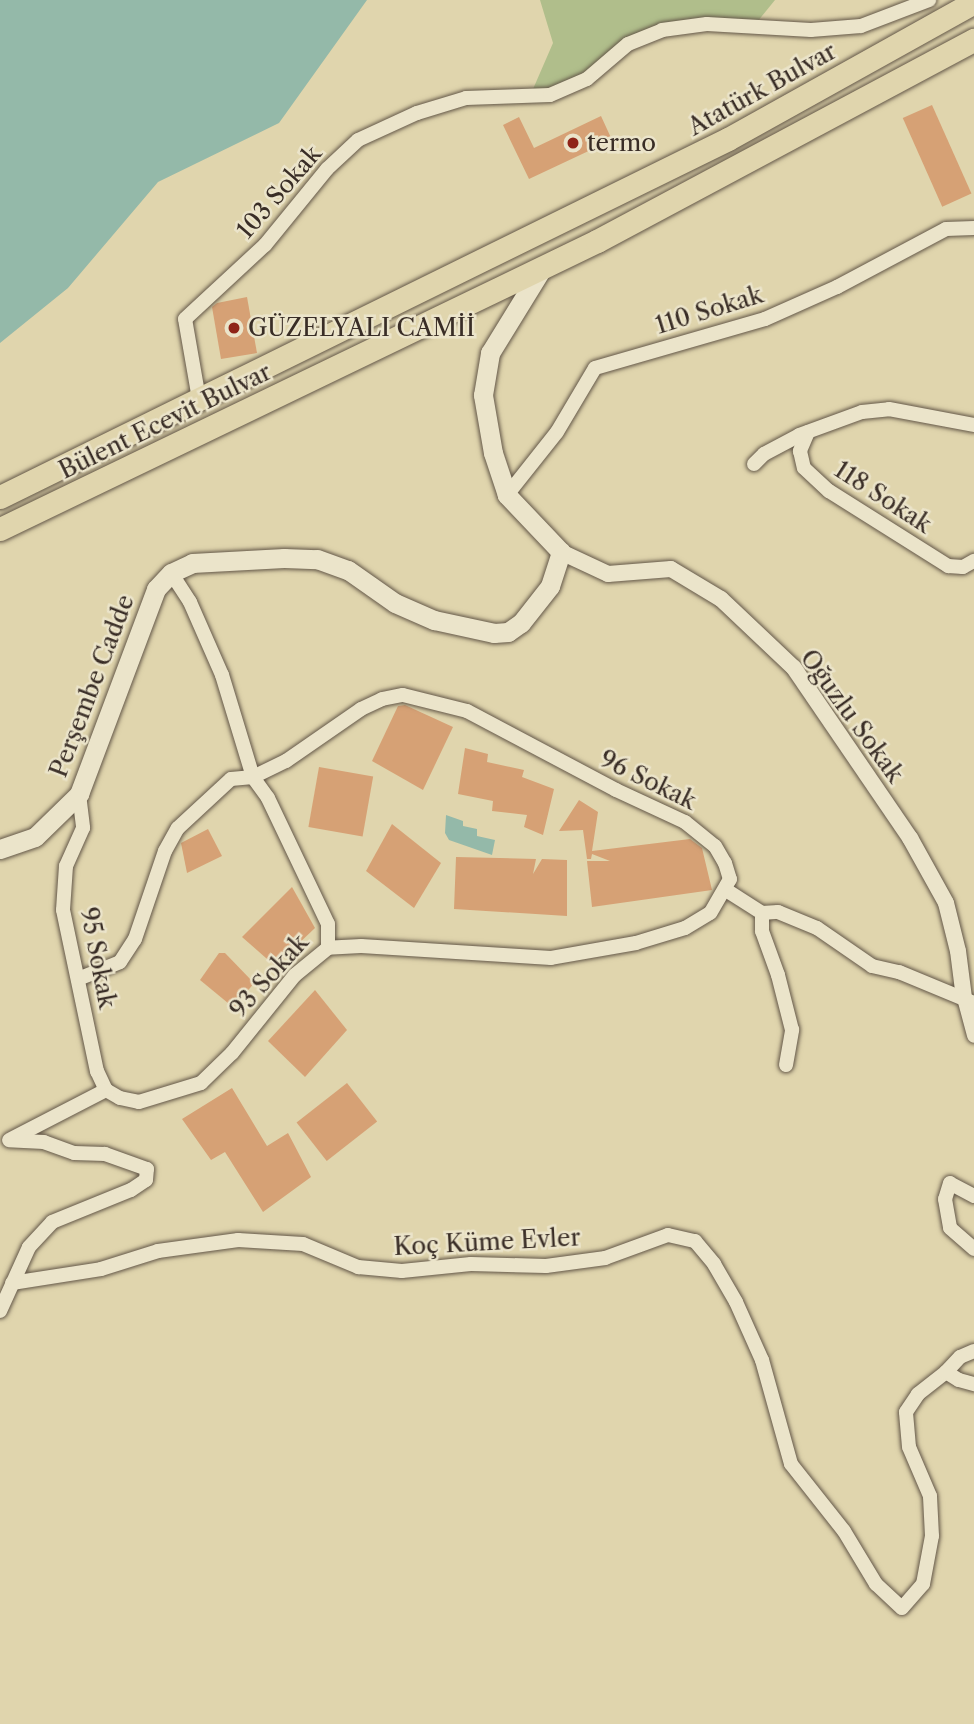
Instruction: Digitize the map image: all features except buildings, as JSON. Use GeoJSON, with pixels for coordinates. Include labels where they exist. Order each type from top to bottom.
{"type":"FeatureCollection","features":[{"type":"Feature","properties":{"kind":"highway","name":"Atatürk Bulvar"},"geometry":{"type":"LineString","coordinates":[[496,253],[728,139],[974,2]]}},
{"type":"Feature","properties":{"kind":"highway"},"geometry":{"type":"LineString","coordinates":[[543,267],[718,178],[974,40]]}},
{"type":"Feature","properties":{"kind":"highway","name":"Bülent Ecevit Bulvar"},"geometry":{"type":"LineString","coordinates":[[0,497],[496,253]]}},
{"type":"Feature","properties":{"kind":"highway","name":"Bülent Ecevit Bulvar"},"geometry":{"type":"LineString","coordinates":[[0,529],[543,267]]}},
{"type":"Feature","properties":{"kind":"main road"},"geometry":{"type":"LineString","coordinates":[[171,573],[192,563],[317,559],[348,570],[412,613],[453,626],[494,633],[508,632],[536,607],[550,586],[561,552],[507,495],[492,453],[483,395],[485,373],[490,353],[543,267]]}},
{"type":"Feature","properties":{"kind":"main road","name":"Perşembe Cadde"},"geometry":{"type":"LineString","coordinates":[[0,849],[34,837],[79,794],[138,631],[156,589],[171,573]]}},
{"type":"Feature","properties":{"kind":"street","name":"103 Sokak"},"geometry":{"type":"LineString","coordinates":[[199,399],[185,319],[265,245],[327,169],[358,140],[417,113],[466,98],[498,99],[550,95],[564,90],[587,79],[628,44],[662,30],[707,24],[811,30],[861,26],[929,0]]}},
{"type":"Feature","properties":{"kind":"street","name":"110 Sokak"},"geometry":{"type":"LineString","coordinates":[[507,495],[557,432],[595,369],[765,319],[837,287],[946,229],[974,228]]}},
{"type":"Feature","properties":{"kind":"street"},"geometry":{"type":"LineString","coordinates":[[754,464],[764,454],[808,432],[862,412],[888,409],[974,425]]}},
{"type":"Feature","properties":{"kind":"street","name":"118 Sokak"},"geometry":{"type":"LineString","coordinates":[[808,432],[800,451],[804,468],[829,491],[948,566],[963,567],[974,561]]}},
{"type":"Feature","properties":{"kind":"street","name":"Oğuzlu Sokak"},"geometry":{"type":"LineString","coordinates":[[561,552],[608,573],[671,569],[720,598],[794,668],[910,838],[946,902],[969,1000]]}},
{"type":"Feature","properties":{"kind":"street","name":"93 Sokak"},"geometry":{"type":"LineString","coordinates":[[106,1090],[120,1098],[139,1102],[201,1083],[232,1053],[295,975],[328,948],[328,924],[268,798],[253,777],[222,675],[190,602],[171,573]]}},
{"type":"Feature","properties":{"kind":"street","name":"96 Sokak"},"geometry":{"type":"LineString","coordinates":[[78,979],[120,962],[135,939],[166,850],[178,828],[231,779],[253,777],[286,761],[361,709],[382,699],[403,695],[467,711],[616,790],[685,822],[715,846],[730,879],[726,890]]}},
{"type":"Feature","properties":{"kind":"street","name":"95 Sokak"},"geometry":{"type":"LineString","coordinates":[[79,794],[83,828],[66,866],[63,910],[97,1070],[106,1090]]}},
{"type":"Feature","properties":{"kind":"street"},"geometry":{"type":"LineString","coordinates":[[328,948],[361,946],[551,958],[636,943],[685,928],[710,913],[726,890],[762,913],[778,912],[817,928],[872,966],[899,972],[969,1000],[974,1036]]}},
{"type":"Feature","properties":{"kind":"street"},"geometry":{"type":"LineString","coordinates":[[762,913],[762,931],[778,975],[792,1030],[786,1065]]}},
{"type":"Feature","properties":{"kind":"street"},"geometry":{"type":"LineString","coordinates":[[4,1141],[106,1090]]}},
{"type":"Feature","properties":{"kind":"street"},"geometry":{"type":"LineString","coordinates":[[0,1311],[29,1247],[52,1222],[131,1190],[146,1180],[147,1169],[105,1154],[74,1153],[44,1142],[4,1141]]}},
{"type":"Feature","properties":{"kind":"street"},"geometry":{"type":"LineString","coordinates":[[974,1196],[950,1183],[945,1199],[950,1228],[974,1249]]}},
{"type":"Feature","properties":{"kind":"street","name":"Koç Küme Evler"},"geometry":{"type":"LineString","coordinates":[[12,1283],[101,1269],[158,1251],[238,1240],[303,1244],[358,1267],[402,1271],[471,1264],[546,1266],[605,1258],[668,1235],[695,1241],[714,1264],[736,1302],[762,1360],[791,1464],[844,1531],[876,1584],[902,1608],[923,1584],[932,1536],[930,1496],[909,1447],[906,1412],[918,1394],[960,1357],[974,1351]]}},
{"type":"Feature","properties":{"kind":"street"},"geometry":{"type":"LineString","coordinates":[[946,1372],[974,1384]]}},
{"type":"Feature","properties":{"kind":"green space"},"geometry":{"type":"Polygon","coordinates":[[[540,0],[775,0],[753,27],[662,30],[587,79],[530,96],[553,43],[540,0]]]}},
{"type":"Feature","properties":{"kind":"shaded area"},"geometry":{"type":"Polygon","coordinates":[[[0,0],[367,0],[279,123],[158,182],[68,288],[0,343],[0,0]]]}},
{"type":"Feature","properties":{"kind":"shaded area"},"geometry":{"type":"Polygon","coordinates":[[[446,815],[463,821],[463,826],[477,829],[477,836],[495,840],[492,855],[449,840],[445,833],[446,815]]]}},
{"type":"Feature","properties":{"kind":"place","name":"termo"},"geometry":{"type":"Point","coordinates":[573,143]}},
{"type":"Feature","properties":{"kind":"place","name":"GÜZELYALI CAMİİ"},"geometry":{"type":"Point","coordinates":[234,328]}}]}
